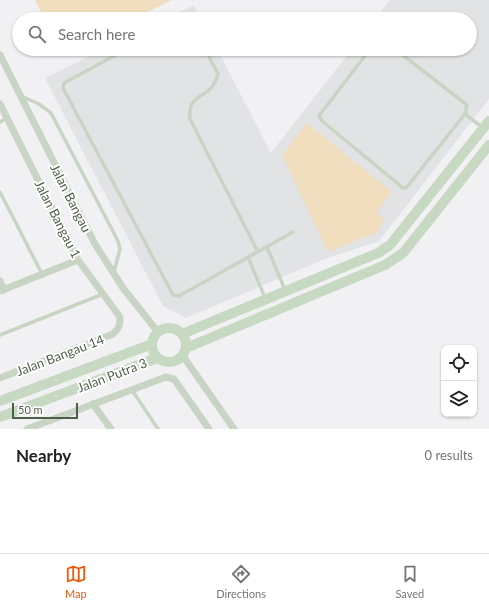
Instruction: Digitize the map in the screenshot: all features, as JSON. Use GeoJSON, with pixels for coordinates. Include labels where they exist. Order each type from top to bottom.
{"type":"FeatureCollection","features":[{"type":"Feature","properties":{"kind":"street","name":"Jalan Bangau"},"geometry":{"type":"LineString","coordinates":[[0,55],[18,94],[95,244],[114,273],[158,332]]}},
{"type":"Feature","properties":{"kind":"street","name":"Jalan Bangau 1"},"geometry":{"type":"LineString","coordinates":[[0,104],[3,120],[78,260],[120,317],[118,330]]}},
{"type":"Feature","properties":{"kind":"street"},"geometry":{"type":"LineString","coordinates":[[182,334],[378,254],[390,245],[486,124]]}},
{"type":"Feature","properties":{"kind":"street","name":"Jalan Putra 3"},"geometry":{"type":"LineString","coordinates":[[158,332],[152,344],[152,349],[156,358],[161,361],[173,362],[184,352],[385,265],[403,253],[489,145]]}},
{"type":"Feature","properties":{"kind":"street"},"geometry":{"type":"LineString","coordinates":[[0,281],[2,291],[78,260]]}},
{"type":"Feature","properties":{"kind":"street"},"geometry":{"type":"LineString","coordinates":[[158,332],[168,328],[182,334]]}},
{"type":"Feature","properties":{"kind":"street","name":"Jalan Bangau 14"},"geometry":{"type":"LineString","coordinates":[[0,378],[113,334],[118,330]]}},
{"type":"Feature","properties":{"kind":"street"},"geometry":{"type":"LineString","coordinates":[[182,334],[184,352],[234,429]]}},
{"type":"Feature","properties":{"kind":"street","name":"Jalan Putra 3"},"geometry":{"type":"LineString","coordinates":[[0,401],[152,344]]}},
{"type":"Feature","properties":{"kind":"street","name":"Jalan Putra 3"},"geometry":{"type":"LineString","coordinates":[[0,417],[156,358]]}},
{"type":"Feature","properties":{"kind":"street"},"geometry":{"type":"LineString","coordinates":[[27,429],[160,378],[174,379],[209,429]]}},
{"type":"Feature","properties":{"kind":"street"},"geometry":{"type":"LineString","coordinates":[[92,404],[111,429]]}},
{"type":"Feature","properties":{"kind":"lane"},"geometry":{"type":"LineString","coordinates":[[114,56],[64,82],[63,88],[173,295],[179,296],[293,232]]}},
{"type":"Feature","properties":{"kind":"lane"},"geometry":{"type":"LineString","coordinates":[[209,56],[218,74],[216,83],[212,90],[193,101],[189,110],[190,119],[258,252]]}},
{"type":"Feature","properties":{"kind":"lane"},"geometry":{"type":"LineString","coordinates":[[365,56],[319,116],[322,121],[403,188],[406,188],[465,114],[467,105],[404,56]]}},
{"type":"Feature","properties":{"kind":"lane"},"geometry":{"type":"LineString","coordinates":[[18,94],[39,104],[51,113],[118,241],[120,249],[114,273]]}},
{"type":"Feature","properties":{"kind":"lane"},"geometry":{"type":"LineString","coordinates":[[465,114],[486,124]]}},
{"type":"Feature","properties":{"kind":"lane"},"geometry":{"type":"LineString","coordinates":[[0,192],[42,274]]}},
{"type":"Feature","properties":{"kind":"lane"},"geometry":{"type":"LineString","coordinates":[[267,247],[285,292]]}},
{"type":"Feature","properties":{"kind":"lane"},"geometry":{"type":"LineString","coordinates":[[248,257],[265,299]]}},
{"type":"Feature","properties":{"kind":"lane"},"geometry":{"type":"LineString","coordinates":[[0,335],[103,294]]}},
{"type":"Feature","properties":{"kind":"lane"},"geometry":{"type":"LineString","coordinates":[[131,389],[158,429]]}},
{"type":"Feature","properties":{"kind":"shaded area"},"geometry":{"type":"Polygon","coordinates":[[[35,0],[172,0],[147,12],[41,12],[35,0]]]}},
{"type":"Feature","properties":{"kind":"shaded area"},"geometry":{"type":"Polygon","coordinates":[[[390,0],[489,0],[489,99],[379,241],[322,260],[186,318],[163,306],[45,78],[90,56],[221,56],[271,153],[347,56],[477,56],[477,12],[381,12],[390,0]]]}},
{"type":"Feature","properties":{"kind":"shaded area"},"geometry":{"type":"Polygon","coordinates":[[[194,5],[198,12],[180,12],[194,5]]]}},
{"type":"Feature","properties":{"kind":"shaded area"},"geometry":{"type":"Polygon","coordinates":[[[307,123],[392,192],[376,213],[384,219],[378,232],[328,252],[282,155],[307,123]]]}}]}
